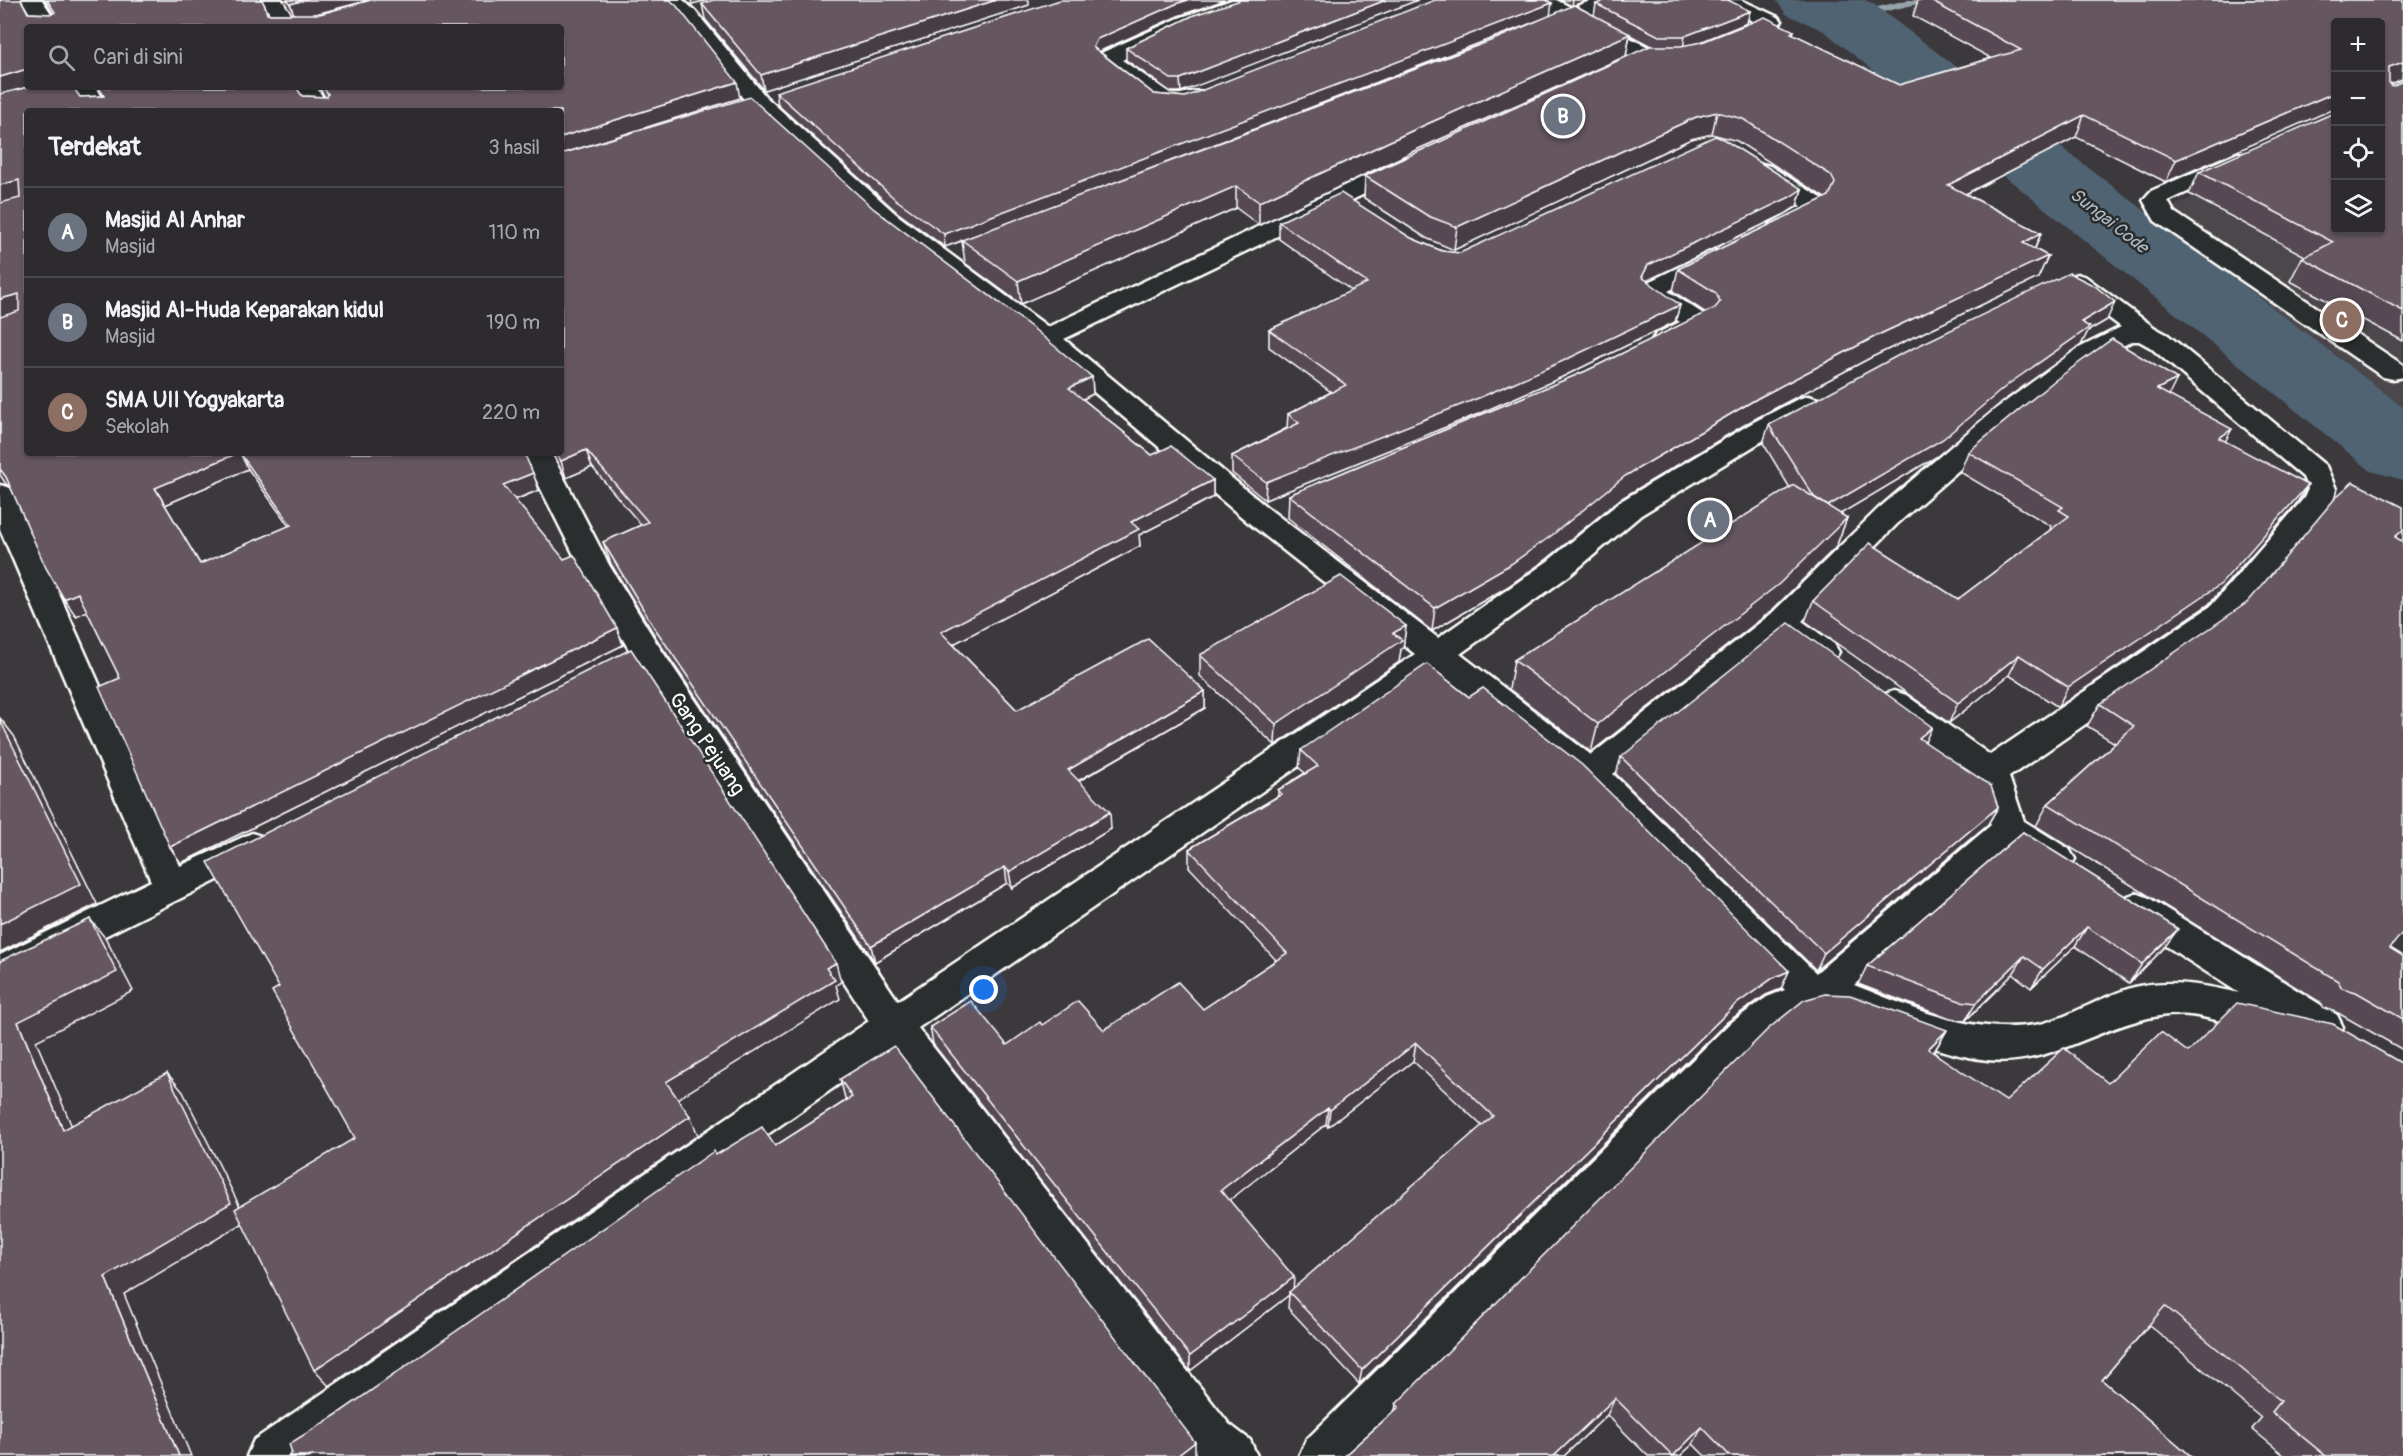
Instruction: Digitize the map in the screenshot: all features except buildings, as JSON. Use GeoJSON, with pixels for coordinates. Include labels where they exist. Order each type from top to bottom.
{"type":"FeatureCollection","features":[{"type":"Feature","properties":{"kind":"street"},"geometry":{"type":"LineString","coordinates":[[32,0],[47,24]]}},
{"type":"Feature","properties":{"kind":"street"},"geometry":{"type":"LineString","coordinates":[[272,0],[285,21],[284,24]]}},
{"type":"Feature","properties":{"kind":"street"},"geometry":{"type":"LineString","coordinates":[[1216,89],[1184,101],[1164,100],[1107,59],[1186,22],[1253,0]]}},
{"type":"Feature","properties":{"kind":"street"},"geometry":{"type":"LineString","coordinates":[[1540,0],[1658,57],[1618,69]]}},
{"type":"Feature","properties":{"kind":"street"},"geometry":{"type":"LineString","coordinates":[[1528,34],[1611,0]]}},
{"type":"Feature","properties":{"kind":"street"},"geometry":{"type":"LineString","coordinates":[[1723,44],[1767,26],[1771,21],[1724,0]]}},
{"type":"Feature","properties":{"kind":"street"},"geometry":{"type":"LineString","coordinates":[[688,8],[758,102],[887,219],[952,256],[1046,338],[1270,511],[1438,654],[1591,774],[1815,996]]}},
{"type":"Feature","properties":{"kind":"street"},"geometry":{"type":"LineString","coordinates":[[87,90],[97,108]]}},
{"type":"Feature","properties":{"kind":"street"},"geometry":{"type":"LineString","coordinates":[[307,90],[319,108]]}},
{"type":"Feature","properties":{"kind":"street"},"geometry":{"type":"LineString","coordinates":[[2256,152],[2159,196],[2155,200],[2158,208],[2164,216],[2393,370]]}},
{"type":"Feature","properties":{"kind":"street"},"geometry":{"type":"LineString","coordinates":[[1046,338],[1351,203],[1425,157]]}},
{"type":"Feature","properties":{"kind":"street"},"geometry":{"type":"LineString","coordinates":[[1646,349],[1699,323],[1653,293],[1655,288],[1812,211],[1814,204],[1747,161]]}},
{"type":"Feature","properties":{"kind":"street"},"geometry":{"type":"LineString","coordinates":[[1990,772],[2222,614],[2318,501],[2322,489],[2316,473],[2174,352],[2146,334],[2076,281],[2058,282],[2048,286]]}},
{"type":"Feature","properties":{"kind":"street"},"geometry":{"type":"LineString","coordinates":[[1591,774],[1782,622],[1888,516],[2004,416],[2086,355],[2122,335],[2134,332],[2146,334]]}},
{"type":"Feature","properties":{"kind":"street"},"geometry":{"type":"LineString","coordinates":[[270,1456],[893,1025],[1438,654],[1559,568],[1631,508],[1762,429],[1832,392]]}},
{"type":"Feature","properties":{"kind":"street","name":"Gang Pejuang"},"geometry":{"type":"LineString","coordinates":[[539,456],[594,565],[645,650],[893,1025],[1213,1440],[1234,1456]]}},
{"type":"Feature","properties":{"kind":"street"},"geometry":{"type":"LineString","coordinates":[[0,495],[172,888]]}},
{"type":"Feature","properties":{"kind":"street"},"geometry":{"type":"LineString","coordinates":[[1782,622],[1848,670]]}},
{"type":"Feature","properties":{"kind":"street"},"geometry":{"type":"LineString","coordinates":[[614,666],[645,650]]}},
{"type":"Feature","properties":{"kind":"street"},"geometry":{"type":"LineString","coordinates":[[1876,690],[1990,772],[2010,829],[2081,874]]}},
{"type":"Feature","properties":{"kind":"street"},"geometry":{"type":"LineString","coordinates":[[1815,996],[2010,829]]}},
{"type":"Feature","properties":{"kind":"street"},"geometry":{"type":"LineString","coordinates":[[0,972],[277,835]]}},
{"type":"Feature","properties":{"kind":"street"},"geometry":{"type":"LineString","coordinates":[[1322,1456],[1743,1036],[1780,1008],[1815,996],[1842,997],[1949,1037],[1990,1044],[2038,1041],[2139,1002],[2189,999],[2334,1032],[2111,893]]}},
{"type":"Feature","properties":{"kind":"shaded area"},"geometry":{"type":"Polygon","coordinates":[[[2403,102],[2403,411],[2146,219],[2331,134],[2331,234],[2385,234],[2385,202],[2403,102]]]}},
{"type":"Feature","properties":{"kind":"waterway","name":"Sungai Code"},"geometry":{"type":"LineString","coordinates":[[1809,0],[1848,17],[2403,451]]}},
{"type":"Feature","properties":{"kind":"waterway"},"geometry":{"type":"LineString","coordinates":[[1848,17],[1922,0]]}},
{"type":"Feature","properties":{"kind":"place","name":"Masjid Al-Huda Keparakan kidul"},"geometry":{"type":"Point","coordinates":[1563,116]}},
{"type":"Feature","properties":{"kind":"place","name":"SMA UII Yogyakarta"},"geometry":{"type":"Point","coordinates":[2342,320]}},
{"type":"Feature","properties":{"kind":"place","name":"Masjid Al Anhar"},"geometry":{"type":"Point","coordinates":[1710,520]}}]}
